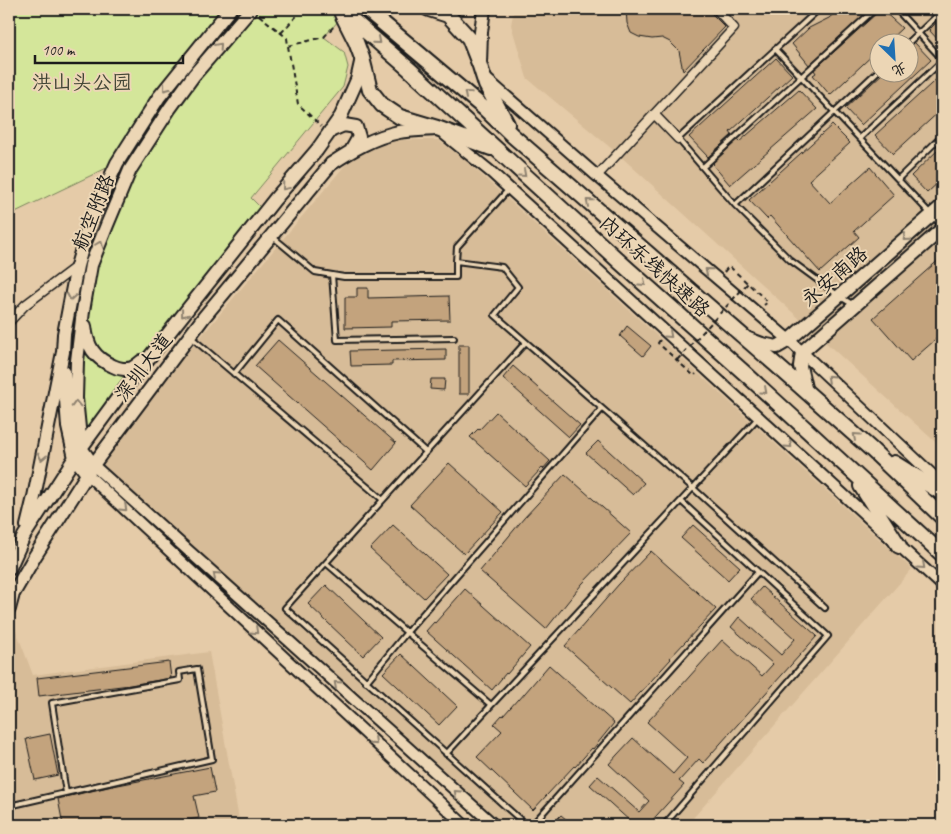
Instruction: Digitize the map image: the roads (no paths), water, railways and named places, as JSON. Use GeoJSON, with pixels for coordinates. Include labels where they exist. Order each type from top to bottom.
{"type":"FeatureCollection","features":[{"type":"Feature","properties":{"kind":"highway","name":"内环东线快速路"},"geometry":{"type":"LineString","coordinates":[[366,9],[485,109],[513,136],[872,450],[942,517]]}},
{"type":"Feature","properties":{"kind":"highway"},"geometry":{"type":"LineString","coordinates":[[429,9],[448,16],[469,38],[486,85],[513,136]]}},
{"type":"Feature","properties":{"kind":"highway","name":"内环东线快速路"},"geometry":{"type":"LineString","coordinates":[[341,11],[409,69],[942,554]]}},
{"type":"Feature","properties":{"kind":"highway"},"geometry":{"type":"LineString","coordinates":[[341,11],[362,58],[370,90],[382,105],[400,117],[437,128],[497,151]]}},
{"type":"Feature","properties":{"kind":"highway"},"geometry":{"type":"LineString","coordinates":[[872,450],[942,492]]}},
{"type":"Feature","properties":{"kind":"highway"},"geometry":{"type":"LineString","coordinates":[[850,469],[900,546]]}},
{"type":"Feature","properties":{"kind":"main road","name":"航空附路"},"geometry":{"type":"LineString","coordinates":[[91,470],[78,453],[68,427],[63,352],[64,334],[77,266],[89,224],[117,162],[159,98],[230,9]]}},
{"type":"Feature","properties":{"kind":"main road"},"geometry":{"type":"LineString","coordinates":[[482,71],[481,32],[484,9]]}},
{"type":"Feature","properties":{"kind":"main road","name":"航空附路"},"geometry":{"type":"LineString","coordinates":[[78,453],[77,360],[83,311],[92,265],[107,225],[130,170],[170,108],[194,75],[255,12]]}},
{"type":"Feature","properties":{"kind":"main road","name":"深圳大道"},"geometry":{"type":"LineString","coordinates":[[9,569],[24,536],[78,453],[125,388],[265,212],[317,150],[341,116],[357,80],[362,58]]}},
{"type":"Feature","properties":{"kind":"main road"},"geometry":{"type":"LineString","coordinates":[[329,132],[344,124],[356,127],[359,137],[351,151]]}},
{"type":"Feature","properties":{"kind":"main road","name":"深圳大道"},"geometry":{"type":"LineString","coordinates":[[9,609],[14,594],[35,556],[91,470],[189,336],[331,164],[351,151],[374,140],[399,132],[437,128]]}},
{"type":"Feature","properties":{"kind":"main road","name":"永安南路"},"geometry":{"type":"LineString","coordinates":[[741,335],[762,344],[776,347],[789,340],[942,206]]}},
{"type":"Feature","properties":{"kind":"main road","name":"永安南路"},"geometry":{"type":"LineString","coordinates":[[802,352],[942,227]]}},
{"type":"Feature","properties":{"kind":"main road"},"geometry":{"type":"LineString","coordinates":[[83,311],[86,337],[94,354],[104,362],[118,369],[131,369],[154,352]]}},
{"type":"Feature","properties":{"kind":"main road","name":"航空附路"},"geometry":{"type":"LineString","coordinates":[[24,536],[38,480],[63,352]]}},
{"type":"Feature","properties":{"kind":"main road"},"geometry":{"type":"LineString","coordinates":[[802,352],[800,366],[806,392]]}},
{"type":"Feature","properties":{"kind":"street"},"geometry":{"type":"LineString","coordinates":[[597,176],[734,28],[716,9]]}},
{"type":"Feature","properties":{"kind":"street"},"geometry":{"type":"LineString","coordinates":[[482,71],[597,176],[789,340],[942,484]]}},
{"type":"Feature","properties":{"kind":"street"},"geometry":{"type":"LineString","coordinates":[[654,114],[678,139]]}},
{"type":"Feature","properties":{"kind":"street"},"geometry":{"type":"LineString","coordinates":[[437,128],[510,189],[942,585]]}},
{"type":"Feature","properties":{"kind":"street"},"geometry":{"type":"LineString","coordinates":[[9,322],[25,305],[77,266]]}},
{"type":"Feature","properties":{"kind":"street"},"geometry":{"type":"LineString","coordinates":[[91,470],[464,825]]}},
{"type":"Feature","properties":{"kind":"street"},"geometry":{"type":"LineString","coordinates":[[91,470],[494,825]]}},
{"type":"Feature","properties":{"kind":"lane"},"geometry":{"type":"LineString","coordinates":[[819,9],[678,139],[735,205],[790,260],[855,306]]}},
{"type":"Feature","properties":{"kind":"lane"},"geometry":{"type":"LineString","coordinates":[[702,167],[875,9]]}},
{"type":"Feature","properties":{"kind":"lane"},"geometry":{"type":"LineString","coordinates":[[860,138],[942,60],[896,9]]}},
{"type":"Feature","properties":{"kind":"lane"},"geometry":{"type":"LineString","coordinates":[[919,34],[942,12]]}},
{"type":"Feature","properties":{"kind":"lane"},"geometry":{"type":"LineString","coordinates":[[775,49],[942,227]]}},
{"type":"Feature","properties":{"kind":"lane"},"geometry":{"type":"LineString","coordinates":[[735,205],[868,81]]}},
{"type":"Feature","properties":{"kind":"lane"},"geometry":{"type":"LineString","coordinates":[[898,179],[942,136]]}},
{"type":"Feature","properties":{"kind":"lane"},"geometry":{"type":"LineString","coordinates":[[271,236],[315,272],[344,277],[456,277],[457,247],[510,189]]}},
{"type":"Feature","properties":{"kind":"lane"},"geometry":{"type":"LineString","coordinates":[[456,261],[502,267],[518,288],[495,315],[693,488],[825,608]]}},
{"type":"Feature","properties":{"kind":"lane"},"geometry":{"type":"LineString","coordinates":[[332,275],[337,340],[454,338]]}},
{"type":"Feature","properties":{"kind":"lane"},"geometry":{"type":"LineString","coordinates":[[234,374],[278,320],[426,452]]}},
{"type":"Feature","properties":{"kind":"lane"},"geometry":{"type":"LineString","coordinates":[[189,336],[383,500]]}},
{"type":"Feature","properties":{"kind":"lane"},"geometry":{"type":"LineString","coordinates":[[526,342],[285,608],[526,825]]}},
{"type":"Feature","properties":{"kind":"lane"},"geometry":{"type":"LineString","coordinates":[[366,682],[406,632],[602,409]]}},
{"type":"Feature","properties":{"kind":"lane"},"geometry":{"type":"LineString","coordinates":[[446,754],[759,417]]}},
{"type":"Feature","properties":{"kind":"lane"},"geometry":{"type":"LineString","coordinates":[[664,825],[828,636],[681,501]]}},
{"type":"Feature","properties":{"kind":"lane"},"geometry":{"type":"LineString","coordinates":[[326,563],[492,705]]}},
{"type":"Feature","properties":{"kind":"lane"},"geometry":{"type":"LineString","coordinates":[[532,825],[758,572]]}},
{"type":"Feature","properties":{"kind":"lane"},"geometry":{"type":"LineString","coordinates":[[9,806],[212,759],[198,669],[179,672],[180,680],[52,703],[66,792]]}},
{"type":"Feature","properties":{"kind":"park label","name":"洪山头公园"},"geometry":{"type":"Point","coordinates":[82,82]}}]}
